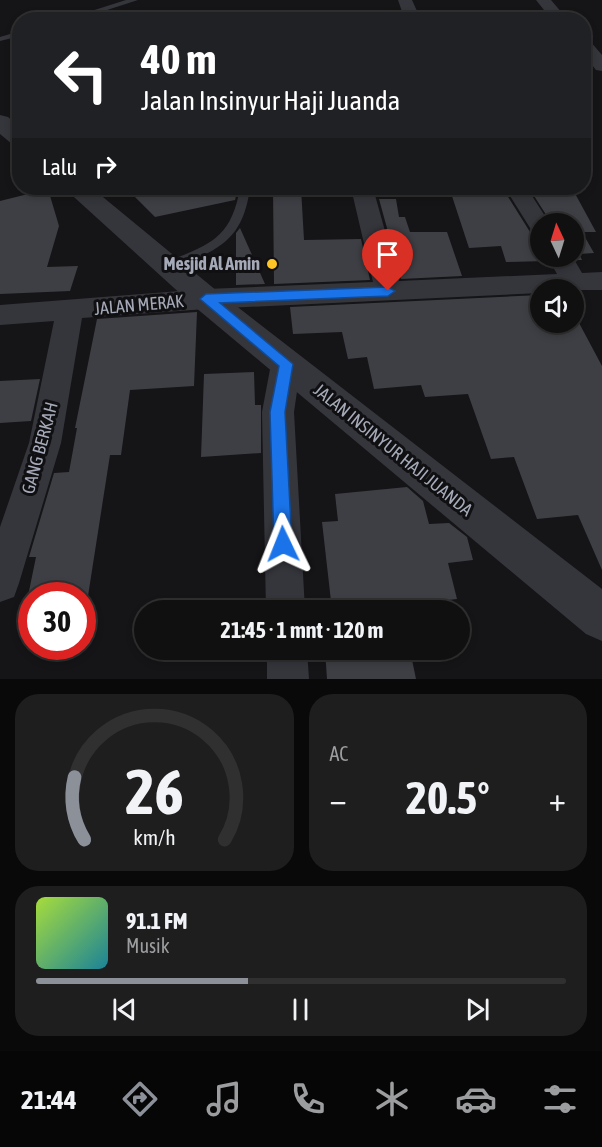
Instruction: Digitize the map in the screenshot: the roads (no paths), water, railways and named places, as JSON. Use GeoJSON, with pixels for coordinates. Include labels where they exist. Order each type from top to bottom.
{"type":"FeatureCollection","features":[{"type":"Feature","properties":{"kind":"street"},"geometry":{"type":"LineString","coordinates":[[543,0],[554,12]]}},
{"type":"Feature","properties":{"kind":"street"},"geometry":{"type":"LineString","coordinates":[[591,53],[602,66]]}},
{"type":"Feature","properties":{"kind":"street"},"geometry":{"type":"LineString","coordinates":[[0,122],[12,132]]}},
{"type":"Feature","properties":{"kind":"street","name":"JALAN INSINYUR HAJI JUANDA"},"geometry":{"type":"LineString","coordinates":[[84,195],[206,299],[602,618]]}},
{"type":"Feature","properties":{"kind":"street"},"geometry":{"type":"LineString","coordinates":[[364,195],[388,291]]}},
{"type":"Feature","properties":{"kind":"street"},"geometry":{"type":"LineString","coordinates":[[520,195],[532,213]]}},
{"type":"Feature","properties":{"kind":"street","name":"JALAN MERAK"},"geometry":{"type":"LineString","coordinates":[[584,281],[602,281]]}},
{"type":"Feature","properties":{"kind":"street","name":"JALAN MERAK"},"geometry":{"type":"LineString","coordinates":[[0,315],[206,299],[530,283]]}},
{"type":"Feature","properties":{"kind":"street","name":"GANG BERKAH"},"geometry":{"type":"LineString","coordinates":[[0,583],[45,443],[70,311]]}},
{"type":"Feature","properties":{"kind":"street"},"geometry":{"type":"LineString","coordinates":[[285,600],[278,412],[286,364]]}},
{"type":"Feature","properties":{"kind":"street"},"geometry":{"type":"LineString","coordinates":[[287,660],[288,679]]}},
{"type":"Feature","properties":{"kind":"lane"},"geometry":{"type":"LineString","coordinates":[[93,12],[134,0]]}},
{"type":"Feature","properties":{"kind":"lane"},"geometry":{"type":"LineString","coordinates":[[168,266],[215,246],[230,232],[241,215],[244,195]]}},
{"type":"Feature","properties":{"kind":"place","name":"Mesjid Al Amin"},"geometry":{"type":"Point","coordinates":[272,264]}}]}
